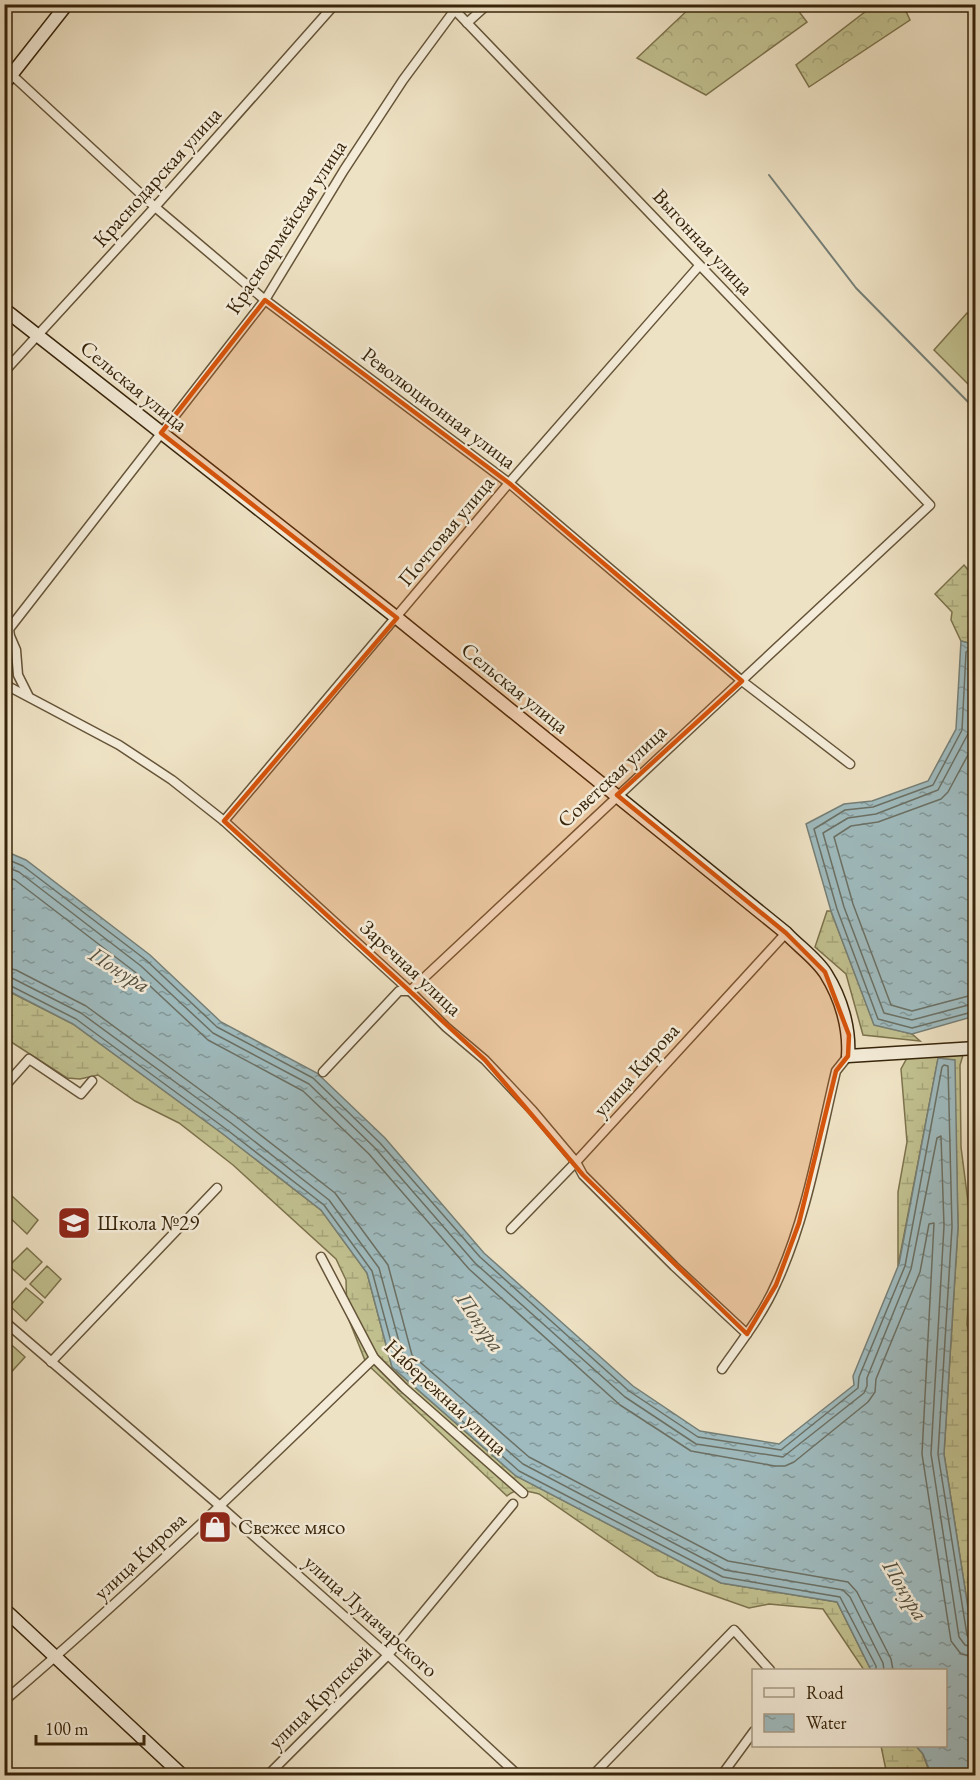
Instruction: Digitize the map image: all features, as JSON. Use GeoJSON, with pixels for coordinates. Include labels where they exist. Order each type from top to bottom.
{"type":"FeatureCollection","features":[{"type":"Feature","properties":{"kind":"street"},"geometry":{"type":"LineString","coordinates":[[8,80],[67,4]]}},
{"type":"Feature","properties":{"kind":"street","name":"Краснодарская улица"},"geometry":{"type":"LineString","coordinates":[[4,372],[155,207],[334,4]]}},
{"type":"Feature","properties":{"kind":"street"},"geometry":{"type":"LineString","coordinates":[[467,23],[488,4]]}},
{"type":"Feature","properties":{"kind":"street","name":"Выгонная улица"},"geometry":{"type":"LineString","coordinates":[[452,8],[930,505]]}},
{"type":"Feature","properties":{"kind":"street","name":"Красноармейская улица"},"geometry":{"type":"LineString","coordinates":[[28,695],[18,675],[16,650],[9,629],[265,300],[344,170],[452,8]]}},
{"type":"Feature","properties":{"kind":"street","name":"Революционная улица"},"geometry":{"type":"LineString","coordinates":[[8,80],[265,300],[509,483],[742,681],[850,764]]}},
{"type":"Feature","properties":{"kind":"street","name":"Почтовая улица"},"geometry":{"type":"LineString","coordinates":[[224,821],[509,483],[699,266]]}},
{"type":"Feature","properties":{"kind":"street","name":"Сельская улица"},"geometry":{"type":"LineString","coordinates":[[4,309],[397,618],[786,933],[825,972],[837,997],[849,1035],[848,1056]]}},
{"type":"Feature","properties":{"kind":"street","name":"Советская улица"},"geometry":{"type":"LineString","coordinates":[[323,1072],[399,991],[410,991],[616,795],[930,505]]}},
{"type":"Feature","properties":{"kind":"street","name":"Заречная улица"},"geometry":{"type":"LineString","coordinates":[[4,684],[119,745],[172,780],[224,821],[410,991],[446,1027],[485,1060],[533,1111],[576,1162],[583,1174],[674,1266],[747,1334]]}},
{"type":"Feature","properties":{"kind":"street","name":"улица Кирова"},"geometry":{"type":"LineString","coordinates":[[511,1229],[576,1162],[786,933]]}},
{"type":"Feature","properties":{"kind":"street"},"geometry":{"type":"LineString","coordinates":[[722,1369],[747,1334],[776,1285],[800,1223],[836,1071],[848,1056],[975,1048]]}},
{"type":"Feature","properties":{"kind":"street"},"geometry":{"type":"LineString","coordinates":[[4,1087],[29,1059],[81,1094],[92,1081]]}},
{"type":"Feature","properties":{"kind":"street"},"geometry":{"type":"LineString","coordinates":[[51,1362],[217,1188]]}},
{"type":"Feature","properties":{"kind":"street","name":"Набережная улица"},"geometry":{"type":"LineString","coordinates":[[321,1257],[374,1358],[404,1388],[523,1493]]}},
{"type":"Feature","properties":{"kind":"street","name":"улица Луначарского"},"geometry":{"type":"LineString","coordinates":[[4,1321],[388,1654],[519,1776]]}},
{"type":"Feature","properties":{"kind":"street","name":"улица Кирова"},"geometry":{"type":"LineString","coordinates":[[4,1701],[56,1657],[220,1506],[374,1358]]}},
{"type":"Feature","properties":{"kind":"street","name":"улица Крупской"},"geometry":{"type":"LineString","coordinates":[[267,1776],[388,1654],[513,1504]]}},
{"type":"Feature","properties":{"kind":"street"},"geometry":{"type":"LineString","coordinates":[[4,1609],[183,1776]]}},
{"type":"Feature","properties":{"kind":"street"},"geometry":{"type":"LineString","coordinates":[[592,1776],[734,1630],[768,1669]]}},
{"type":"Feature","properties":{"kind":"street"},"geometry":{"type":"LineString","coordinates":[[722,1776],[752,1732]]}},
{"type":"Feature","properties":{"kind":"highlighted area"},"geometry":{"type":"Polygon","coordinates":[[[265,300],[509,483],[742,681],[617,795],[786,933],[825,972],[849,1035],[848,1056],[836,1071],[799,1223],[776,1285],[747,1334],[583,1175],[485,1060],[224,821],[397,618],[161,433],[265,300]]]}},
{"type":"Feature","properties":{"kind":"green space"},"geometry":{"type":"Polygon","coordinates":[[[693,5],[794,5],[807,22],[706,95],[637,58],[693,5]]]}},
{"type":"Feature","properties":{"kind":"green space"},"geometry":{"type":"Polygon","coordinates":[[[874,5],[903,5],[910,20],[809,87],[796,65],[874,5]]]}},
{"type":"Feature","properties":{"kind":"green space"},"geometry":{"type":"Polygon","coordinates":[[[967,313],[975,320],[975,391],[934,350],[967,313]]]}},
{"type":"Feature","properties":{"kind":"green space"},"geometry":{"type":"Polygon","coordinates":[[[964,565],[975,578],[975,645],[961,641],[951,620],[952,612],[935,594],[964,565]]]}},
{"type":"Feature","properties":{"kind":"green space"},"geometry":{"type":"Polygon","coordinates":[[[827,911],[831,911],[874,1024],[912,1034],[920,1041],[863,1035],[846,974],[815,947],[827,911]]]}},
{"type":"Feature","properties":{"kind":"green space"},"geometry":{"type":"Polygon","coordinates":[[[4,989],[73,1024],[223,1134],[322,1211],[367,1273],[392,1367],[516,1476],[721,1583],[837,1602],[870,1669],[863,1669],[823,1609],[769,1604],[749,1608],[658,1576],[539,1494],[518,1491],[507,1496],[366,1363],[347,1315],[346,1280],[336,1259],[233,1165],[179,1123],[135,1101],[98,1075],[80,1079],[67,1078],[5,1038],[4,989]]]}},
{"type":"Feature","properties":{"kind":"green space"},"geometry":{"type":"Polygon","coordinates":[[[963,1055],[960,1065],[961,1147],[972,1233],[967,1325],[976,1351],[975,1653],[944,1454],[958,1227],[954,1060],[938,1059],[898,1266],[898,1192],[907,1142],[901,1069],[907,1058],[963,1055]]]}},
{"type":"Feature","properties":{"kind":"green space"},"geometry":{"type":"Polygon","coordinates":[[[12,1196],[38,1220],[27,1234],[5,1213],[5,1204],[12,1196]]]}},
{"type":"Feature","properties":{"kind":"green space"},"geometry":{"type":"Polygon","coordinates":[[[27,1248],[42,1262],[25,1280],[9,1266],[27,1248]]]}},
{"type":"Feature","properties":{"kind":"green space"},"geometry":{"type":"Polygon","coordinates":[[[47,1266],[61,1279],[45,1298],[30,1284],[47,1266]]]}},
{"type":"Feature","properties":{"kind":"green space"},"geometry":{"type":"Polygon","coordinates":[[[26,1288],[43,1302],[26,1321],[10,1306],[26,1288]]]}},
{"type":"Feature","properties":{"kind":"green space"},"geometry":{"type":"Polygon","coordinates":[[[4,1338],[25,1357],[5,1379],[4,1379],[4,1338]]]}},
{"type":"Feature","properties":{"kind":"green space"},"geometry":{"type":"Polygon","coordinates":[[[881,1747],[917,1747],[923,1754],[930,1774],[933,1775],[887,1775],[881,1747]]]}},
{"type":"Feature","properties":{"kind":"water"},"geometry":{"type":"Polygon","coordinates":[[[961,641],[976,645],[975,1016],[912,1034],[874,1025],[831,911],[806,824],[844,804],[872,801],[928,781],[956,729],[961,641]]]}},
{"type":"Feature","properties":{"kind":"water","name":"Понура"},"geometry":{"type":"Polygon","coordinates":[[[5,851],[26,860],[150,955],[221,1022],[317,1073],[385,1138],[484,1253],[633,1386],[700,1431],[779,1444],[854,1385],[853,1376],[899,1264],[938,1058],[955,1060],[958,1227],[944,1454],[975,1653],[975,1775],[931,1774],[923,1754],[917,1747],[947,1747],[947,1669],[870,1669],[837,1602],[721,1583],[516,1476],[392,1367],[367,1273],[321,1210],[223,1134],[73,1024],[5,989],[5,851]]]}},
{"type":"Feature","properties":{"kind":"waterway"},"geometry":{"type":"LineString","coordinates":[[769,175],[856,288],[976,410]]}},
{"type":"Feature","properties":{"kind":"place","name":"Школа №29"},"geometry":{"type":"Point","coordinates":[74,1223]}},
{"type":"Feature","properties":{"kind":"place","name":"Свежее мясо"},"geometry":{"type":"Point","coordinates":[215,1527]}}]}
